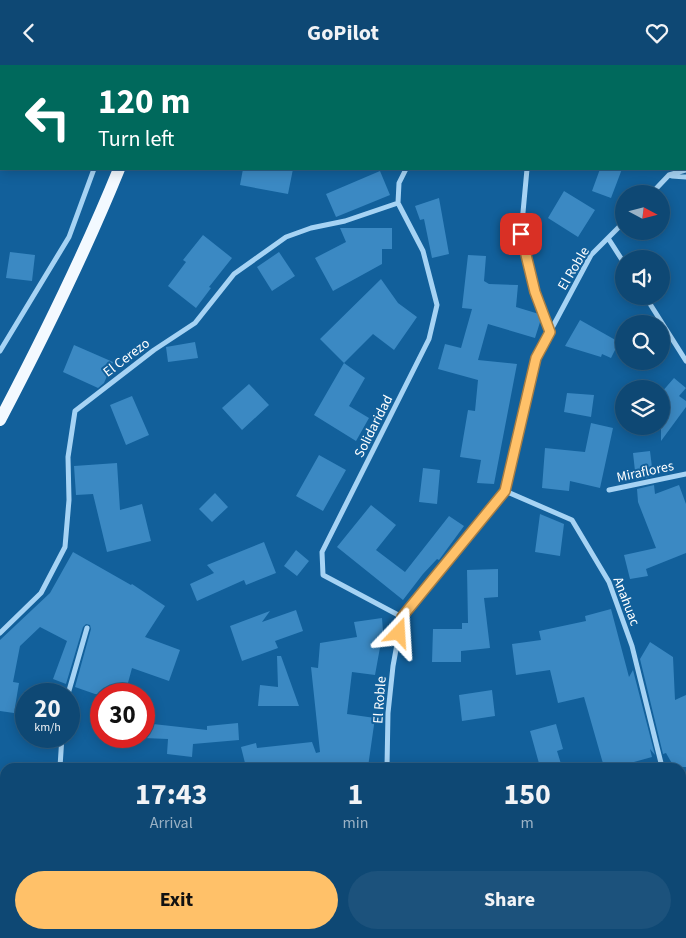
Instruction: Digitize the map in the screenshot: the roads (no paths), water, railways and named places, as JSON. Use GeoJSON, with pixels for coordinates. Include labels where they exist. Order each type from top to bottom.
{"type":"FeatureCollection","features":[{"type":"Feature","properties":{"kind":"main road"},"geometry":{"type":"LineString","coordinates":[[0,420],[44,336],[120,170]]}},
{"type":"Feature","properties":{"kind":"street"},"geometry":{"type":"LineString","coordinates":[[0,351],[69,237],[94,170]]}},
{"type":"Feature","properties":{"kind":"street"},"geometry":{"type":"LineString","coordinates":[[398,203],[399,183],[406,170]]}},
{"type":"Feature","properties":{"kind":"street"},"geometry":{"type":"LineString","coordinates":[[527,170],[521,234],[535,292],[550,332]]}},
{"type":"Feature","properties":{"kind":"street"},"geometry":{"type":"LineString","coordinates":[[660,185],[669,175],[686,170]]}},
{"type":"Feature","properties":{"kind":"street"},"geometry":{"type":"LineString","coordinates":[[669,175],[686,177]]}},
{"type":"Feature","properties":{"kind":"street","name":"Solidaridad"},"geometry":{"type":"LineString","coordinates":[[398,203],[423,251],[437,305],[429,339],[322,553],[323,575],[402,617]]}},
{"type":"Feature","properties":{"kind":"street","name":"El Cerezo"},"geometry":{"type":"LineString","coordinates":[[0,633],[41,593],[65,547],[69,500],[68,457],[76,411],[154,350],[195,323],[234,274],[286,237],[311,227],[345,221],[398,203]]}},
{"type":"Feature","properties":{"kind":"street","name":"El Roble"},"geometry":{"type":"LineString","coordinates":[[387,763],[392,675],[402,617],[505,491],[536,358],[591,255],[615,231]]}},
{"type":"Feature","properties":{"kind":"street"},"geometry":{"type":"LineString","coordinates":[[608,238],[616,250]]}},
{"type":"Feature","properties":{"kind":"street"},"geometry":{"type":"LineString","coordinates":[[651,305],[686,361]]}},
{"type":"Feature","properties":{"kind":"street","name":"Miraflores"},"geometry":{"type":"LineString","coordinates":[[609,490],[686,474]]}},
{"type":"Feature","properties":{"kind":"street","name":"Anahuac"},"geometry":{"type":"LineString","coordinates":[[505,491],[572,520],[609,582],[632,646],[661,763]]}},
{"type":"Feature","properties":{"kind":"street"},"geometry":{"type":"LineString","coordinates":[[71,683],[87,628]]}},
{"type":"Feature","properties":{"kind":"street"},"geometry":{"type":"LineString","coordinates":[[60,763],[61,748]]}}]}
